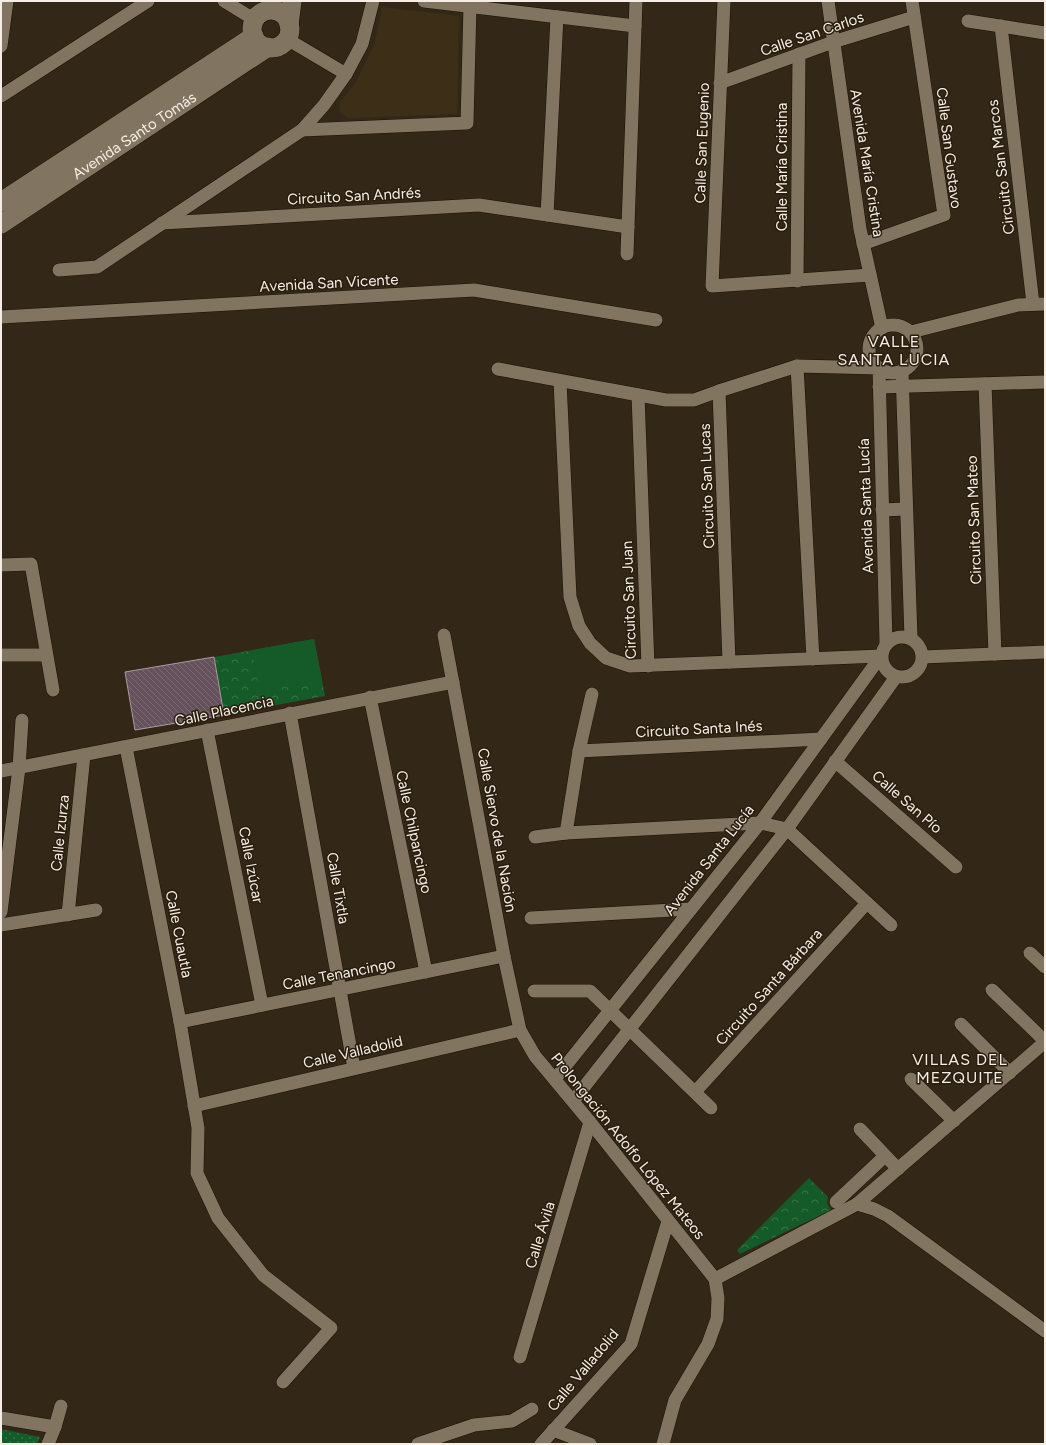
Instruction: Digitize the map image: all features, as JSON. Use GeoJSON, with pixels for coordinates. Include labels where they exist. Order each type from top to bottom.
{"type":"FeatureCollection","features":[{"type":"Feature","properties":{"kind":"street"},"geometry":{"type":"LineString","coordinates":[[1,46],[7,1]]}},
{"type":"Feature","properties":{"kind":"street"},"geometry":{"type":"LineString","coordinates":[[1,96],[148,1]]}},
{"type":"Feature","properties":{"kind":"street"},"geometry":{"type":"LineString","coordinates":[[224,1],[263,23],[279,46],[288,32],[292,1]]}},
{"type":"Feature","properties":{"kind":"street"},"geometry":{"type":"LineString","coordinates":[[60,270],[97,267],[302,130],[324,105],[346,74],[362,44],[374,1]]}},
{"type":"Feature","properties":{"kind":"street"},"geometry":{"type":"LineString","coordinates":[[424,1],[635,26]]}},
{"type":"Feature","properties":{"kind":"street"},"geometry":{"type":"LineString","coordinates":[[627,254],[636,1]]}},
{"type":"Feature","properties":{"kind":"street","name":"Calle San Eugenio"},"geometry":{"type":"LineString","coordinates":[[724,1],[712,286],[797,281]]}},
{"type":"Feature","properties":{"kind":"street","name":"Avenida María Cristina"},"geometry":{"type":"LineString","coordinates":[[828,1],[860,230],[882,328]]}},
{"type":"Feature","properties":{"kind":"street","name":"Calle San Gustavo"},"geometry":{"type":"LineString","coordinates":[[863,244],[944,215],[912,1]]}},
{"type":"Feature","properties":{"kind":"street"},"geometry":{"type":"LineString","coordinates":[[302,130],[467,123],[470,6]]}},
{"type":"Feature","properties":{"kind":"street"},"geometry":{"type":"LineString","coordinates":[[263,23],[281,13],[288,21],[288,32]]}},
{"type":"Feature","properties":{"kind":"street"},"geometry":{"type":"LineString","coordinates":[[547,215],[557,17]]}},
{"type":"Feature","properties":{"kind":"street","name":"Calle San Carlos"},"geometry":{"type":"LineString","coordinates":[[720,83],[833,42],[914,17]]}},
{"type":"Feature","properties":{"kind":"street"},"geometry":{"type":"LineString","coordinates":[[968,21],[1045,33]]}},
{"type":"Feature","properties":{"kind":"street","name":"Avenida Santo Tomás"},"geometry":{"type":"LineString","coordinates":[[1,202],[263,23]]}},
{"type":"Feature","properties":{"kind":"street","name":"Avenida Santo Tomás"},"geometry":{"type":"LineString","coordinates":[[1,224],[263,23]]}},
{"type":"Feature","properties":{"kind":"street","name":"Circuito San Marcos"},"geometry":{"type":"LineString","coordinates":[[911,332],[1018,305],[1039,304],[1001,26]]}},
{"type":"Feature","properties":{"kind":"street"},"geometry":{"type":"LineString","coordinates":[[288,32],[346,74]]}},
{"type":"Feature","properties":{"kind":"street","name":"Calle María Cristina"},"geometry":{"type":"LineString","coordinates":[[797,281],[799,54]]}},
{"type":"Feature","properties":{"kind":"street","name":"Circuito San Andrés"},"geometry":{"type":"LineString","coordinates":[[162,223],[479,205],[628,227]]}},
{"type":"Feature","properties":{"kind":"street"},"geometry":{"type":"LineString","coordinates":[[797,281],[870,275]]}},
{"type":"Feature","properties":{"kind":"street","name":"Avenida San Vicente"},"geometry":{"type":"LineString","coordinates":[[1,317],[474,290],[656,320]]}},
{"type":"Feature","properties":{"kind":"street"},"geometry":{"type":"LineString","coordinates":[[498,369],[666,400],[694,400],[797,366],[879,368],[886,371],[902,371],[909,367],[914,361],[916,354],[917,346],[911,332],[897,325],[890,325],[876,332],[869,346],[873,362],[879,368]]}},
{"type":"Feature","properties":{"kind":"street"},"geometry":{"type":"LineString","coordinates":[[797,366],[812,659]]}},
{"type":"Feature","properties":{"kind":"street","name":"Avenida Santa Lucía"},"geometry":{"type":"LineString","coordinates":[[879,368],[886,643]]}},
{"type":"Feature","properties":{"kind":"street"},"geometry":{"type":"LineString","coordinates":[[902,371],[911,638]]}},
{"type":"Feature","properties":{"kind":"street","name":"Circuito San Juan"},"geometry":{"type":"LineString","coordinates":[[560,381],[570,598],[573,610],[579,626],[590,643],[606,658],[630,666],[648,666],[638,395]]}},
{"type":"Feature","properties":{"kind":"street"},"geometry":{"type":"LineString","coordinates":[[879,387],[1045,382]]}},
{"type":"Feature","properties":{"kind":"street","name":"Circuito San Mateo"},"geometry":{"type":"LineString","coordinates":[[985,384],[995,654]]}},
{"type":"Feature","properties":{"kind":"street","name":"Circuito San Lucas"},"geometry":{"type":"LineString","coordinates":[[719,391],[730,662]]}},
{"type":"Feature","properties":{"kind":"street"},"geometry":{"type":"LineString","coordinates":[[882,510],[906,509]]}},
{"type":"Feature","properties":{"kind":"street"},"geometry":{"type":"LineString","coordinates":[[1,565],[31,564],[53,690]]}},
{"type":"Feature","properties":{"kind":"street","name":"Calle Siervo de la Nación"},"geometry":{"type":"LineString","coordinates":[[444,634],[504,956],[520,1030]]}},
{"type":"Feature","properties":{"kind":"street"},"geometry":{"type":"LineString","coordinates":[[898,637],[911,638],[920,646],[923,657],[920,666],[914,674],[906,677],[896,677],[888,672],[883,666],[881,656],[886,643],[898,637]]}},
{"type":"Feature","properties":{"kind":"street"},"geometry":{"type":"LineString","coordinates":[[923,657],[1045,652]]}},
{"type":"Feature","properties":{"kind":"street"},"geometry":{"type":"LineString","coordinates":[[1,655],[46,655]]}},
{"type":"Feature","properties":{"kind":"street"},"geometry":{"type":"LineString","coordinates":[[648,666],[881,656]]}},
{"type":"Feature","properties":{"kind":"street","name":"Avenida Santa Lucía"},"geometry":{"type":"LineString","coordinates":[[555,1079],[760,823],[881,656]]}},
{"type":"Feature","properties":{"kind":"street"},"geometry":{"type":"LineString","coordinates":[[573,1101],[786,829],[896,677]]}},
{"type":"Feature","properties":{"kind":"street","name":"Calle Placencia"},"geometry":{"type":"LineString","coordinates":[[1,771],[370,697],[453,682]]}},
{"type":"Feature","properties":{"kind":"street"},"geometry":{"type":"LineString","coordinates":[[566,833],[579,751],[592,694]]}},
{"type":"Feature","properties":{"kind":"street","name":"Calle Chilpancingo"},"geometry":{"type":"LineString","coordinates":[[370,697],[426,972]]}},
{"type":"Feature","properties":{"kind":"street","name":"Calle Tixtla"},"geometry":{"type":"LineString","coordinates":[[290,713],[354,1068]]}},
{"type":"Feature","properties":{"kind":"street"},"geometry":{"type":"LineString","coordinates":[[1,912],[19,768],[22,720]]}},
{"type":"Feature","properties":{"kind":"street","name":"Calle Izúcar"},"geometry":{"type":"LineString","coordinates":[[208,730],[262,1005]]}},
{"type":"Feature","properties":{"kind":"street","name":"Circuito Santa Inés"},"geometry":{"type":"LineString","coordinates":[[579,751],[821,739]]}},
{"type":"Feature","properties":{"kind":"street","name":"Calle Cuautla"},"geometry":{"type":"LineString","coordinates":[[126,747],[180,1022],[198,1128],[197,1173],[218,1218],[263,1275],[331,1328],[283,1382]]}},
{"type":"Feature","properties":{"kind":"street","name":"Calle Izurza"},"geometry":{"type":"LineString","coordinates":[[68,915],[84,755]]}},
{"type":"Feature","properties":{"kind":"street","name":"Calle San Pío"},"geometry":{"type":"LineString","coordinates":[[836,761],[956,867]]}},
{"type":"Feature","properties":{"kind":"street"},"geometry":{"type":"LineString","coordinates":[[535,837],[566,833],[760,823],[786,829],[891,925]]}},
{"type":"Feature","properties":{"kind":"street","name":"Circuito Santa Bárbara"},"geometry":{"type":"LineString","coordinates":[[695,1092],[867,903]]}},
{"type":"Feature","properties":{"kind":"street"},"geometry":{"type":"LineString","coordinates":[[530,918],[691,909]]}},
{"type":"Feature","properties":{"kind":"street"},"geometry":{"type":"LineString","coordinates":[[1,925],[96,910]]}},
{"type":"Feature","properties":{"kind":"street"},"geometry":{"type":"LineString","coordinates":[[1030,953],[1045,968]]}},
{"type":"Feature","properties":{"kind":"street","name":"Calle Tenancingo"},"geometry":{"type":"LineString","coordinates":[[180,1022],[504,956]]}},
{"type":"Feature","properties":{"kind":"street"},"geometry":{"type":"LineString","coordinates":[[664,1444],[676,1400],[708,1344],[717,1319],[718,1298],[715,1279],[857,1204],[1045,1042],[992,990]]}},
{"type":"Feature","properties":{"kind":"street"},"geometry":{"type":"LineString","coordinates":[[534,991],[590,991],[711,1108]]}},
{"type":"Feature","properties":{"kind":"street"},"geometry":{"type":"LineString","coordinates":[[961,1024],[1010,1072]]}},
{"type":"Feature","properties":{"kind":"street","name":"Calle Valladolid"},"geometry":{"type":"LineString","coordinates":[[194,1106],[520,1030]]}},
{"type":"Feature","properties":{"kind":"street","name":"Prolongación Adolfo López Mateos"},"geometry":{"type":"LineString","coordinates":[[520,1030],[535,1056],[590,1122],[715,1279]]}},
{"type":"Feature","properties":{"kind":"street"},"geometry":{"type":"LineString","coordinates":[[911,1079],[954,1121]]}},
{"type":"Feature","properties":{"kind":"street","name":"Calle Ávila"},"geometry":{"type":"LineString","coordinates":[[520,1357],[590,1122]]}},
{"type":"Feature","properties":{"kind":"street"},"geometry":{"type":"LineString","coordinates":[[860,1129],[898,1169]]}},
{"type":"Feature","properties":{"kind":"street"},"geometry":{"type":"LineString","coordinates":[[836,1202],[885,1156]]}},
{"type":"Feature","properties":{"kind":"street"},"geometry":{"type":"LineString","coordinates":[[857,1204],[874,1209],[888,1216],[1045,1331]]}},
{"type":"Feature","properties":{"kind":"street","name":"Calle Valladolid"},"geometry":{"type":"LineString","coordinates":[[541,1444],[631,1344],[668,1221]]}},
{"type":"Feature","properties":{"kind":"street"},"geometry":{"type":"LineString","coordinates":[[48,1444],[61,1406]]}},
{"type":"Feature","properties":{"kind":"street"},"geometry":{"type":"LineString","coordinates":[[424,1443],[474,1425],[512,1421],[532,1409]]}},
{"type":"Feature","properties":{"kind":"street"},"geometry":{"type":"LineString","coordinates":[[1,1418],[55,1427]]}},
{"type":"Feature","properties":{"kind":"street"},"geometry":{"type":"LineString","coordinates":[[554,1430],[590,1444]]}},
{"type":"Feature","properties":{"kind":"shaded area"},"geometry":{"type":"Polygon","coordinates":[[[382,7],[459,16],[457,114],[349,118],[340,113],[339,104],[356,82],[374,46],[382,7]]]}},
{"type":"Feature","properties":{"kind":"green space"},"geometry":{"type":"Polygon","coordinates":[[[314,639],[325,696],[224,715],[214,657],[314,639]]]}},
{"type":"Feature","properties":{"kind":"green space"},"geometry":{"type":"Polygon","coordinates":[[[314,639],[322,680],[260,691],[252,650],[314,639]]]}},
{"type":"Feature","properties":{"kind":"green space"},"geometry":{"type":"Polygon","coordinates":[[[809,1178],[828,1197],[827,1203],[831,1210],[740,1254],[737,1250],[809,1178]]]}},
{"type":"Feature","properties":{"kind":"green space"},"geometry":{"type":"Polygon","coordinates":[[[1,1429],[40,1437],[37,1444],[1,1444],[1,1429]]]}},
{"type":"Feature","properties":{"kind":"building"},"geometry":{"type":"Polygon","coordinates":[[[214,657],[224,715],[135,730],[125,672],[214,657]]]}},
{"type":"Feature","properties":{"kind":"district","name":"VALLE SANTA LUCIA"},"geometry":{"type":"Point","coordinates":[894,350]}},
{"type":"Feature","properties":{"kind":"district","name":"VILLAS DEL MEZQUITE"},"geometry":{"type":"Point","coordinates":[960,1068]}}]}
